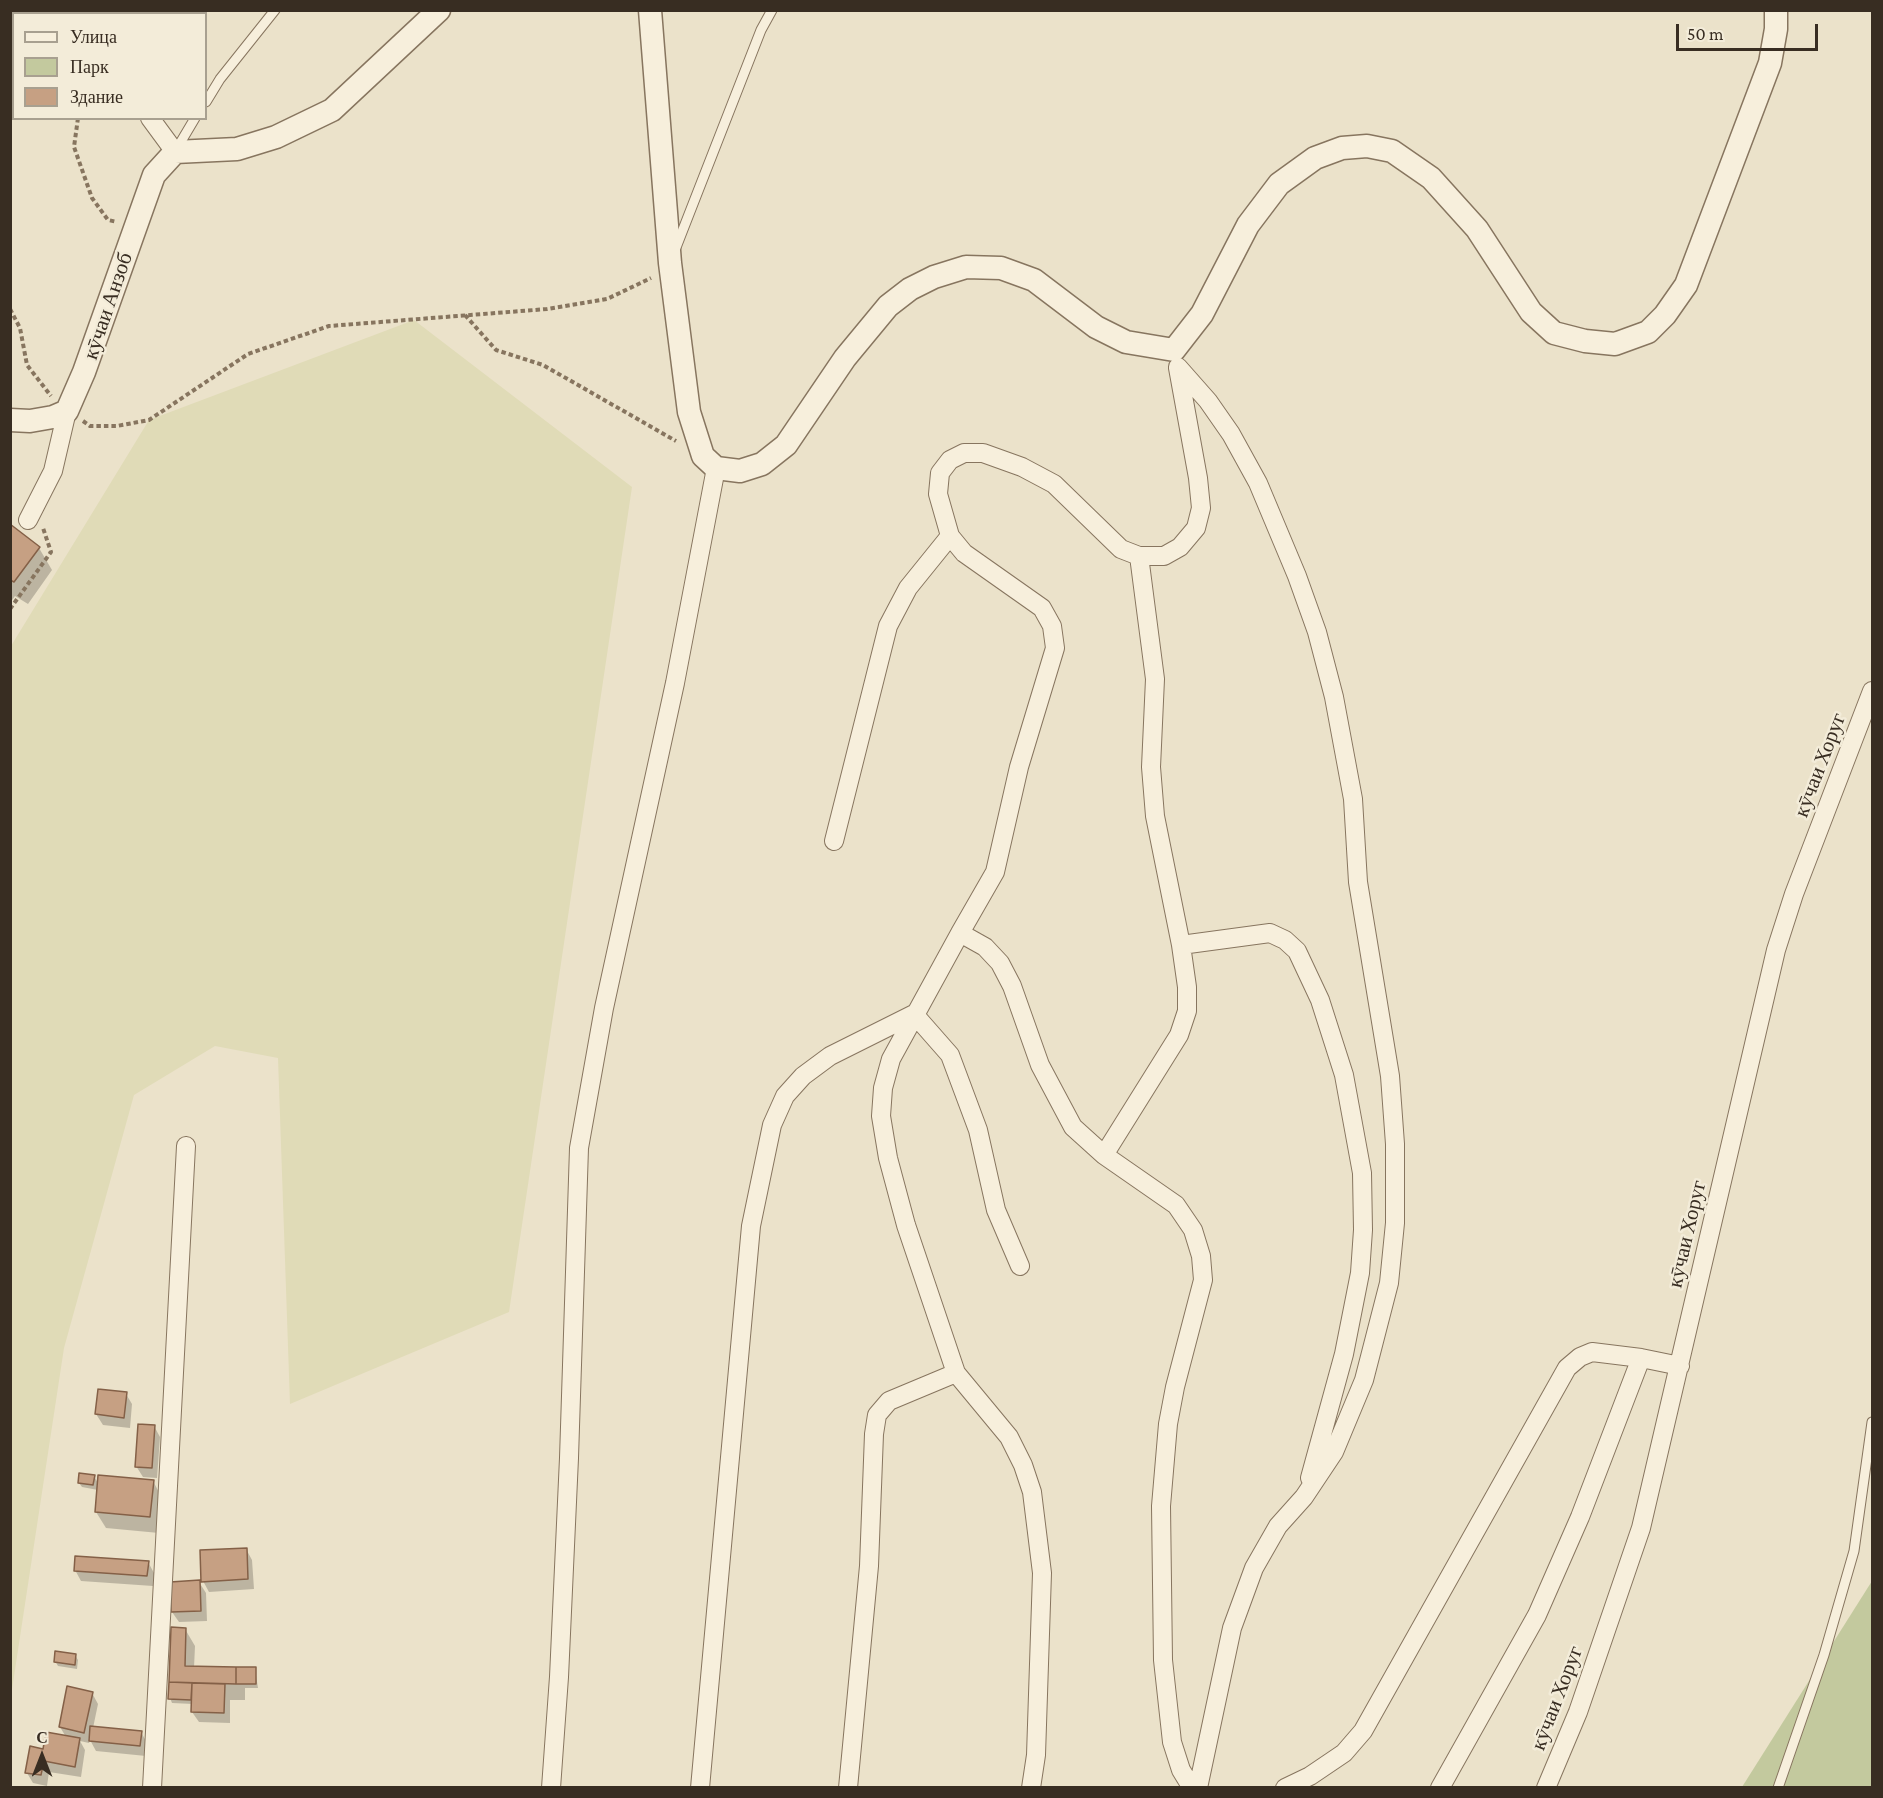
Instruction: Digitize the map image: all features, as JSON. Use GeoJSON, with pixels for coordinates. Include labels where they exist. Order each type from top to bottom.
{"type":"FeatureCollection","features":[{"type":"Feature","properties":{"kind":"street"},"geometry":{"type":"LineString","coordinates":[[151,120],[175,152],[237,149],[276,137],[332,110],[439,10]]}},
{"type":"Feature","properties":{"kind":"street"},"geometry":{"type":"LineString","coordinates":[[551,1788],[559,1677],[568,1481],[579,1148],[604,1008],[675,683],[709,462],[689,412],[670,263],[650,10]]}},
{"type":"Feature","properties":{"kind":"street"},"geometry":{"type":"LineString","coordinates":[[1031,1788],[1036,1755],[1042,1573],[1032,1492],[1023,1465],[1009,1437],[956,1373],[906,1225],[888,1158],[881,1116],[883,1088],[891,1059],[995,872],[1019,766],[1055,648],[1052,626],[1042,608],[964,553],[950,536],[938,494],[940,473],[950,460],[964,453],[983,453],[1022,467],[1054,484],[1121,549],[1138,556],[1164,556],[1180,547],[1196,528],[1201,508],[1198,478],[1176,358],[1202,314],[1248,225],[1279,184],[1315,158],[1342,148],[1367,146],[1392,151],[1431,178],[1477,229],[1531,312],[1554,333],[1585,341],[1616,344],[1648,332],[1665,315],[1686,285],[1770,63],[1776,29],[1776,10]]}},
{"type":"Feature","properties":{"kind":"street","name":"кӯчаи Анзоб"},"geometry":{"type":"LineString","coordinates":[[67,411],[84,372],[154,175],[175,152]]}},
{"type":"Feature","properties":{"kind":"street"},"geometry":{"type":"LineString","coordinates":[[709,462],[740,471],[762,464],[786,445],[845,358],[888,306],[910,289],[934,277],[966,267],[1001,268],[1034,279],[1096,327],[1126,342],[1176,358],[1232,434],[1258,483],[1297,576],[1317,632],[1345,751],[1353,799],[1358,882],[1390,1076],[1395,1144],[1395,1223],[1389,1283],[1364,1380],[1334,1452],[1304,1497],[1278,1526],[1254,1568],[1232,1629],[1198,1788]]}},
{"type":"Feature","properties":{"kind":"street"},"geometry":{"type":"LineString","coordinates":[[10,420],[30,421],[53,417],[67,411]]}},
{"type":"Feature","properties":{"kind":"street"},"geometry":{"type":"LineString","coordinates":[[32,512],[53,471],[67,411]]}},
{"type":"Feature","properties":{"kind":"street"},"geometry":{"type":"LineString","coordinates":[[834,841],[888,626],[908,588],[950,536]]}},
{"type":"Feature","properties":{"kind":"street"},"geometry":{"type":"LineString","coordinates":[[1104,1155],[1179,1035],[1187,1003],[1181,945],[1155,816],[1151,766],[1155,679],[1138,556]]}},
{"type":"Feature","properties":{"kind":"street","name":"кӯчаи Хоруг"},"geometry":{"type":"LineString","coordinates":[[1546,1788],[1578,1712],[1641,1528],[1776,950],[1794,894],[1872,691]]}},
{"type":"Feature","properties":{"kind":"street"},"geometry":{"type":"LineString","coordinates":[[960,933],[985,947],[1000,963],[1012,986],[1040,1065],[1055,1098],[1073,1127],[1104,1155],[1176,1205],[1193,1230],[1201,1256],[1203,1280],[1175,1387],[1168,1425],[1161,1506],[1163,1660],[1172,1742],[1179,1779],[1191,1788]]}},
{"type":"Feature","properties":{"kind":"street"},"geometry":{"type":"LineString","coordinates":[[1181,945],[1270,933],[1284,940],[1297,951],[1320,1000],[1344,1075],[1362,1173],[1363,1230],[1360,1273],[1344,1354],[1304,1497]]}},
{"type":"Feature","properties":{"kind":"street"},"geometry":{"type":"LineString","coordinates":[[914,1014],[950,1055],[978,1130],[996,1210],[1020,1266]]}},
{"type":"Feature","properties":{"kind":"street"},"geometry":{"type":"LineString","coordinates":[[700,1788],[751,1226],[772,1125],[785,1096],[803,1076],[830,1056],[914,1014]]}},
{"type":"Feature","properties":{"kind":"street"},"geometry":{"type":"LineString","coordinates":[[152,1788],[186,1146]]}},
{"type":"Feature","properties":{"kind":"street"},"geometry":{"type":"LineString","coordinates":[[1285,1788],[1310,1776],[1344,1752],[1363,1731],[1567,1368],[1580,1357],[1592,1352],[1680,1366]]}},
{"type":"Feature","properties":{"kind":"street"},"geometry":{"type":"LineString","coordinates":[[1440,1788],[1537,1616],[1580,1517],[1641,1359]]}},
{"type":"Feature","properties":{"kind":"street"},"geometry":{"type":"LineString","coordinates":[[848,1788],[868,1577],[874,1434],[877,1415],[889,1401],[956,1373]]}},
{"type":"Feature","properties":{"kind":"lane"},"geometry":{"type":"LineString","coordinates":[[207,100],[220,79],[274,10]]}},
{"type":"Feature","properties":{"kind":"lane"},"geometry":{"type":"LineString","coordinates":[[670,263],[760,30],[772,10]]}},
{"type":"Feature","properties":{"kind":"lane"},"geometry":{"type":"LineString","coordinates":[[175,152],[194,120]]}},
{"type":"Feature","properties":{"kind":"lane"},"geometry":{"type":"LineString","coordinates":[[1778,1788],[1824,1655],[1854,1551],[1872,1422]]}},
{"type":"Feature","properties":{"kind":"path"},"geometry":{"type":"LineString","coordinates":[[78,120],[74,147],[92,198],[108,220],[135,227]]}},
{"type":"Feature","properties":{"kind":"path"},"geometry":{"type":"LineString","coordinates":[[10,309],[20,328],[27,366],[49,394],[67,411],[90,426],[117,426],[149,420],[248,354],[329,326],[547,309],[607,298],[650,279],[670,263]]}},
{"type":"Feature","properties":{"kind":"path"},"geometry":{"type":"LineString","coordinates":[[465,315],[496,350],[543,364],[709,462]]}},
{"type":"Feature","properties":{"kind":"path"},"geometry":{"type":"LineString","coordinates":[[10,609],[51,552],[32,512]]}},
{"type":"Feature","properties":{"kind":"shaded area"},"geometry":{"type":"Polygon","coordinates":[[[11,10],[69,11],[12,12],[11,97],[11,10]]]}},
{"type":"Feature","properties":{"kind":"shaded area"},"geometry":{"type":"Polygon","coordinates":[[[414,320],[632,487],[509,1312],[290,1404],[278,1058],[215,1046],[134,1095],[64,1348],[11,1696],[11,646],[149,420],[414,320]]]}},
{"type":"Feature","properties":{"kind":"green space"},"geometry":{"type":"Polygon","coordinates":[[[1872,1581],[1872,1787],[1742,1787],[1872,1581]]]}},
{"type":"Feature","properties":{"kind":"building"},"geometry":{"type":"Polygon","coordinates":[[[10,524],[40,547],[14,582],[10,580],[10,524]]]}},
{"type":"Feature","properties":{"kind":"building"},"geometry":{"type":"Polygon","coordinates":[[[98,1389],[127,1392],[124,1418],[95,1414],[98,1389]]]}},
{"type":"Feature","properties":{"kind":"building"},"geometry":{"type":"Polygon","coordinates":[[[138,1424],[155,1425],[152,1468],[135,1467],[138,1424]]]}},
{"type":"Feature","properties":{"kind":"building"},"geometry":{"type":"Polygon","coordinates":[[[79,1473],[95,1475],[93,1485],[78,1483],[79,1473]]]}},
{"type":"Feature","properties":{"kind":"building"},"geometry":{"type":"Polygon","coordinates":[[[98,1475],[154,1480],[150,1517],[95,1512],[98,1475]]]}},
{"type":"Feature","properties":{"kind":"building"},"geometry":{"type":"Polygon","coordinates":[[[247,1548],[248,1579],[201,1582],[200,1550],[247,1548]]]}},
{"type":"Feature","properties":{"kind":"building"},"geometry":{"type":"Polygon","coordinates":[[[75,1556],[149,1561],[147,1576],[74,1571],[75,1556]]]}},
{"type":"Feature","properties":{"kind":"building"},"geometry":{"type":"Polygon","coordinates":[[[200,1580],[201,1611],[171,1612],[170,1582],[200,1580]]]}},
{"type":"Feature","properties":{"kind":"building"},"geometry":{"type":"Polygon","coordinates":[[[171,1627],[186,1628],[185,1666],[236,1667],[236,1684],[169,1682],[171,1627]]]}},
{"type":"Feature","properties":{"kind":"building"},"geometry":{"type":"Polygon","coordinates":[[[55,1651],[76,1654],[75,1665],[54,1662],[55,1651]]]}},
{"type":"Feature","properties":{"kind":"building"},"geometry":{"type":"Polygon","coordinates":[[[236,1667],[256,1667],[256,1684],[236,1684],[236,1667]]]}},
{"type":"Feature","properties":{"kind":"building"},"geometry":{"type":"Polygon","coordinates":[[[169,1682],[192,1683],[191,1700],[168,1699],[169,1682]]]}},
{"type":"Feature","properties":{"kind":"building"},"geometry":{"type":"Polygon","coordinates":[[[192,1683],[225,1684],[224,1713],[191,1712],[192,1683]]]}},
{"type":"Feature","properties":{"kind":"building"},"geometry":{"type":"Polygon","coordinates":[[[67,1686],[93,1692],[84,1733],[59,1727],[67,1686]]]}},
{"type":"Feature","properties":{"kind":"building"},"geometry":{"type":"Polygon","coordinates":[[[90,1726],[142,1731],[140,1746],[89,1741],[90,1726]]]}},
{"type":"Feature","properties":{"kind":"building"},"geometry":{"type":"Polygon","coordinates":[[[46,1732],[80,1738],[75,1767],[44,1761],[41,1775],[25,1773],[30,1746],[43,1749],[46,1732]]]}}]}
